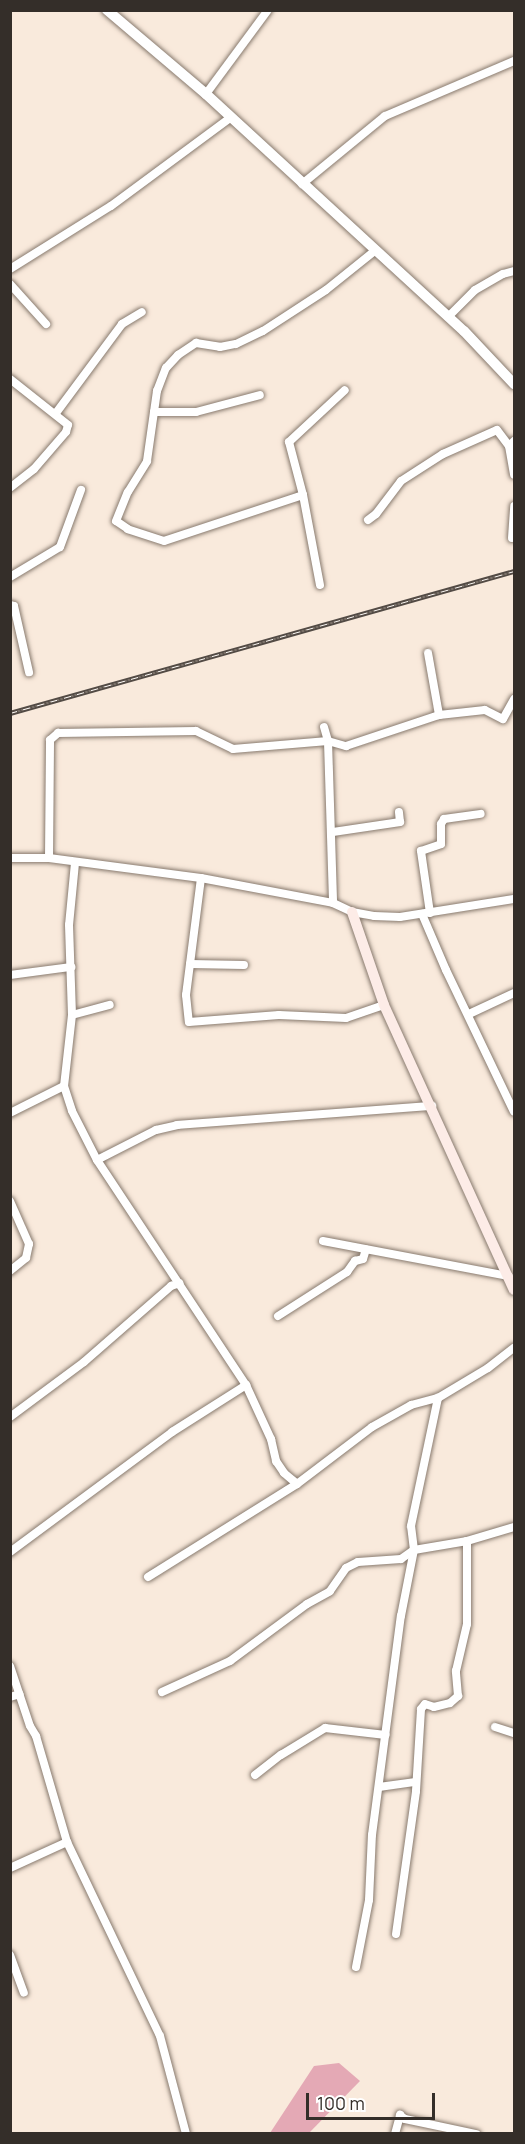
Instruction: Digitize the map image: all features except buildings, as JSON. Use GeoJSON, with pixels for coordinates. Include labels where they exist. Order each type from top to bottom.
{"type":"FeatureCollection","features":[{"type":"Feature","properties":{"kind":"main road"},"geometry":{"type":"LineString","coordinates":[[352,912],[384,1005],[514,1290]]}},
{"type":"Feature","properties":{"kind":"street"},"geometry":{"type":"LineString","coordinates":[[107,10],[206,94],[376,250],[448,317],[514,384]]}},
{"type":"Feature","properties":{"kind":"street"},"geometry":{"type":"LineString","coordinates":[[206,94],[268,10]]}},
{"type":"Feature","properties":{"kind":"street"},"geometry":{"type":"LineString","coordinates":[[302,184],[385,116],[514,62]]}},
{"type":"Feature","properties":{"kind":"street"},"geometry":{"type":"LineString","coordinates":[[11,267],[111,206],[230,118]]}},
{"type":"Feature","properties":{"kind":"street"},"geometry":{"type":"LineString","coordinates":[[303,495],[164,541],[116,521],[147,461],[157,391],[166,368],[178,355],[196,343],[220,347],[236,344],[263,331],[326,290],[376,250]]}},
{"type":"Feature","properties":{"kind":"street"},"geometry":{"type":"LineString","coordinates":[[448,317],[475,290],[503,274],[514,272]]}},
{"type":"Feature","properties":{"kind":"street"},"geometry":{"type":"LineString","coordinates":[[10,284],[46,324]]}},
{"type":"Feature","properties":{"kind":"street"},"geometry":{"type":"LineString","coordinates":[[56,414],[122,324],[142,312]]}},
{"type":"Feature","properties":{"kind":"street"},"geometry":{"type":"LineString","coordinates":[[10,379],[68,425],[66,432],[34,469],[10,488]]}},
{"type":"Feature","properties":{"kind":"street"},"geometry":{"type":"LineString","coordinates":[[320,585],[303,495],[289,442],[345,390]]}},
{"type":"Feature","properties":{"kind":"street"},"geometry":{"type":"LineString","coordinates":[[154,412],[196,412],[260,395]]}},
{"type":"Feature","properties":{"kind":"street"},"geometry":{"type":"LineString","coordinates":[[368,520],[376,514],[401,482],[443,454],[497,430],[512,443],[514,475]]}},
{"type":"Feature","properties":{"kind":"street"},"geometry":{"type":"LineString","coordinates":[[10,577],[60,547],[81,490]]}},
{"type":"Feature","properties":{"kind":"street"},"geometry":{"type":"LineString","coordinates":[[512,538],[514,506]]}},
{"type":"Feature","properties":{"kind":"street"},"geometry":{"type":"LineString","coordinates":[[10,605],[14,606],[29,672]]}},
{"type":"Feature","properties":{"kind":"street"},"geometry":{"type":"LineString","coordinates":[[428,653],[439,715]]}},
{"type":"Feature","properties":{"kind":"street"},"geometry":{"type":"LineString","coordinates":[[50,858],[50,740],[58,733],[196,731],[233,749],[328,741],[346,746],[439,715],[485,710],[503,718],[514,699]]}},
{"type":"Feature","properties":{"kind":"street"},"geometry":{"type":"LineString","coordinates":[[324,727],[328,741],[333,832],[333,903]]}},
{"type":"Feature","properties":{"kind":"street"},"geometry":{"type":"LineString","coordinates":[[333,832],[400,822],[399,812]]}},
{"type":"Feature","properties":{"kind":"street"},"geometry":{"type":"LineString","coordinates":[[481,814],[444,819],[441,824],[441,844],[421,851],[426,913],[514,1112]]}},
{"type":"Feature","properties":{"kind":"street"},"geometry":{"type":"LineString","coordinates":[[10,858],[50,858],[201,878],[333,903],[352,912],[388,917],[514,899]]}},
{"type":"Feature","properties":{"kind":"street"},"geometry":{"type":"LineString","coordinates":[[75,863],[69,925],[72,1015],[64,1086],[77,1123],[97,1160],[246,1386],[271,1438],[276,1461],[284,1473],[297,1484]]}},
{"type":"Feature","properties":{"kind":"street"},"geometry":{"type":"LineString","coordinates":[[201,878],[186,995],[189,1022],[279,1015],[346,1018],[384,1005]]}},
{"type":"Feature","properties":{"kind":"street"},"geometry":{"type":"LineString","coordinates":[[190,964],[244,965]]}},
{"type":"Feature","properties":{"kind":"street"},"geometry":{"type":"LineString","coordinates":[[10,975],[71,967]]}},
{"type":"Feature","properties":{"kind":"street"},"geometry":{"type":"LineString","coordinates":[[469,1014],[514,993]]}},
{"type":"Feature","properties":{"kind":"street"},"geometry":{"type":"LineString","coordinates":[[72,1015],[110,1005]]}},
{"type":"Feature","properties":{"kind":"street"},"geometry":{"type":"LineString","coordinates":[[10,1113],[64,1086]]}},
{"type":"Feature","properties":{"kind":"street"},"geometry":{"type":"LineString","coordinates":[[97,1160],[156,1130],[177,1125],[432,1106]]}},
{"type":"Feature","properties":{"kind":"street"},"geometry":{"type":"LineString","coordinates":[[10,1201],[29,1244],[26,1258],[10,1271]]}},
{"type":"Feature","properties":{"kind":"street"},"geometry":{"type":"LineString","coordinates":[[324,1241],[508,1276]]}},
{"type":"Feature","properties":{"kind":"street"},"geometry":{"type":"LineString","coordinates":[[278,1316],[347,1272],[355,1261],[363,1259],[366,1249]]}},
{"type":"Feature","properties":{"kind":"street"},"geometry":{"type":"LineString","coordinates":[[10,1417],[84,1362],[171,1286],[180,1283]]}},
{"type":"Feature","properties":{"kind":"street"},"geometry":{"type":"LineString","coordinates":[[148,1578],[297,1484],[372,1427],[411,1405],[438,1398],[488,1368],[514,1348]]}},
{"type":"Feature","properties":{"kind":"street"},"geometry":{"type":"LineString","coordinates":[[10,1552],[172,1432],[246,1386]]}},
{"type":"Feature","properties":{"kind":"street"},"geometry":{"type":"LineString","coordinates":[[356,1967],[369,1900],[372,1835],[401,1616],[414,1550],[411,1526],[438,1398]]}},
{"type":"Feature","properties":{"kind":"street"},"geometry":{"type":"LineString","coordinates":[[162,1692],[230,1661],[307,1604],[330,1591],[345,1568],[358,1562],[401,1559],[414,1550],[467,1541],[514,1527]]}},
{"type":"Feature","properties":{"kind":"street"},"geometry":{"type":"LineString","coordinates":[[396,1934],[416,1782],[421,1709],[425,1704],[434,1707],[450,1703],[458,1696],[456,1671],[466,1624],[467,1541]]}},
{"type":"Feature","properties":{"kind":"street"},"geometry":{"type":"LineString","coordinates":[[10,1666],[30,1726],[36,1736],[67,1842],[160,2036],[186,2133]]}},
{"type":"Feature","properties":{"kind":"street"},"geometry":{"type":"LineString","coordinates":[[10,1697],[20,1694]]}},
{"type":"Feature","properties":{"kind":"street"},"geometry":{"type":"LineString","coordinates":[[495,1727],[514,1733]]}},
{"type":"Feature","properties":{"kind":"street"},"geometry":{"type":"LineString","coordinates":[[255,1775],[281,1755],[325,1728],[386,1736]]}},
{"type":"Feature","properties":{"kind":"street"},"geometry":{"type":"LineString","coordinates":[[379,1787],[416,1782]]}},
{"type":"Feature","properties":{"kind":"street"},"geometry":{"type":"LineString","coordinates":[[10,1869],[67,1842]]}},
{"type":"Feature","properties":{"kind":"street"},"geometry":{"type":"LineString","coordinates":[[10,1955],[24,1993]]}},
{"type":"Feature","properties":{"kind":"street"},"geometry":{"type":"LineString","coordinates":[[395,2133],[400,2115],[405,2119],[476,2133]]}},
{"type":"Feature","properties":{"kind":"shaded area"},"geometry":{"type":"Polygon","coordinates":[[[339,2063],[360,2081],[309,2133],[270,2133],[314,2066],[339,2063]]]}},
{"type":"Feature","properties":{"kind":"railway"},"geometry":{"type":"LineString","coordinates":[[10,713],[514,571]]}}]}
